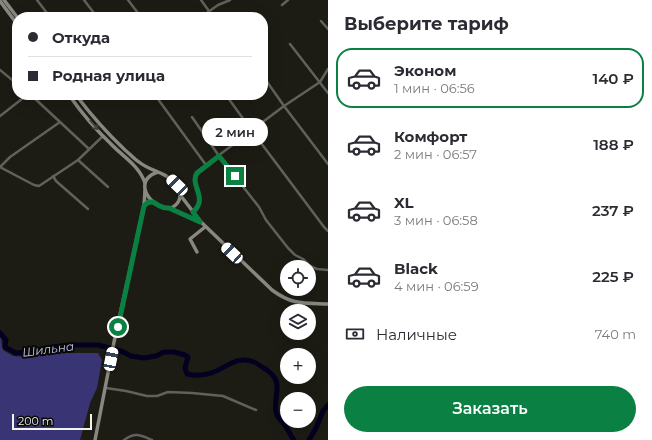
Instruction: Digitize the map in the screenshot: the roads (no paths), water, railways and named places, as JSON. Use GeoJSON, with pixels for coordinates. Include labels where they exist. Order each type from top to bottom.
{"type":"FeatureCollection","features":[{"type":"Feature","properties":{"kind":"main road"},"geometry":{"type":"LineString","coordinates":[[4,0],[13,12]]}},
{"type":"Feature","properties":{"kind":"main road"},"geometry":{"type":"LineString","coordinates":[[0,1],[12,17]]}},
{"type":"Feature","properties":{"kind":"main road"},"geometry":{"type":"LineString","coordinates":[[73,100],[109,143],[137,168],[145,183],[144,206],[114,342],[95,440]]}},
{"type":"Feature","properties":{"kind":"main road"},"geometry":{"type":"LineString","coordinates":[[81,100],[109,134],[139,163],[164,174],[177,185],[181,196],[200,222],[272,290],[281,297],[293,302],[328,304]]}},
{"type":"Feature","properties":{"kind":"main road"},"geometry":{"type":"LineString","coordinates":[[145,183],[150,176],[158,172]]}},
{"type":"Feature","properties":{"kind":"main road"},"geometry":{"type":"LineString","coordinates":[[145,190],[153,202],[200,222]]}},
{"type":"Feature","properties":{"kind":"main road"},"geometry":{"type":"LineString","coordinates":[[169,208],[178,202],[181,196]]}},
{"type":"Feature","properties":{"kind":"main road"},"geometry":{"type":"LineString","coordinates":[[144,206],[148,202],[153,202]]}},
{"type":"Feature","properties":{"kind":"main road"},"geometry":{"type":"LineString","coordinates":[[197,252],[190,239],[205,227]]}},
{"type":"Feature","properties":{"kind":"street"},"geometry":{"type":"LineString","coordinates":[[37,0],[46,12]]}},
{"type":"Feature","properties":{"kind":"street"},"geometry":{"type":"LineString","coordinates":[[84,0],[93,12]]}},
{"type":"Feature","properties":{"kind":"street"},"geometry":{"type":"LineString","coordinates":[[128,0],[137,12]]}},
{"type":"Feature","properties":{"kind":"street"},"geometry":{"type":"LineString","coordinates":[[201,0],[209,11],[230,0]]}},
{"type":"Feature","properties":{"kind":"street"},"geometry":{"type":"LineString","coordinates":[[282,5],[288,0]]}},
{"type":"Feature","properties":{"kind":"street"},"geometry":{"type":"LineString","coordinates":[[321,21],[328,29]]}},
{"type":"Feature","properties":{"kind":"street"},"geometry":{"type":"LineString","coordinates":[[290,44],[328,93]]}},
{"type":"Feature","properties":{"kind":"street"},"geometry":{"type":"LineString","coordinates":[[193,212],[197,207],[199,200],[198,190],[195,184],[195,176],[197,173],[284,106],[320,82],[328,69]]}},
{"type":"Feature","properties":{"kind":"street"},"geometry":{"type":"LineString","coordinates":[[0,70],[12,80]]}},
{"type":"Feature","properties":{"kind":"street"},"geometry":{"type":"LineString","coordinates":[[268,83],[328,164]]}},
{"type":"Feature","properties":{"kind":"street"},"geometry":{"type":"LineString","coordinates":[[0,116],[21,100]]}},
{"type":"Feature","properties":{"kind":"street"},"geometry":{"type":"LineString","coordinates":[[36,100],[89,149]]}},
{"type":"Feature","properties":{"kind":"street"},"geometry":{"type":"LineString","coordinates":[[159,100],[206,165]]}},
{"type":"Feature","properties":{"kind":"street"},"geometry":{"type":"LineString","coordinates":[[230,100],[328,231]]}},
{"type":"Feature","properties":{"kind":"street"},"geometry":{"type":"LineString","coordinates":[[192,117],[219,156],[259,207],[266,220],[288,248],[310,266],[317,269],[328,270]]}},
{"type":"Feature","properties":{"kind":"street"},"geometry":{"type":"LineString","coordinates":[[60,122],[10,157],[0,167],[34,185],[39,186],[78,160],[103,136]]}},
{"type":"Feature","properties":{"kind":"street"},"geometry":{"type":"LineString","coordinates":[[78,160],[108,187]]}},
{"type":"Feature","properties":{"kind":"street"},"geometry":{"type":"LineString","coordinates":[[53,176],[56,181],[88,209]]}},
{"type":"Feature","properties":{"kind":"street"},"geometry":{"type":"LineString","coordinates":[[106,388],[147,396],[157,396],[168,392],[192,392],[223,396],[256,410]]}},
{"type":"Feature","properties":{"kind":"street"},"geometry":{"type":"LineString","coordinates":[[124,440],[135,435],[143,436],[152,440]]}},
{"type":"Feature","properties":{"kind":"waterway","name":"Шильна"},"geometry":{"type":"LineString","coordinates":[[0,333],[6,340],[5,347],[16,353],[33,352],[46,348],[68,345],[98,345],[121,351],[131,356],[144,358],[156,356],[164,352],[174,352],[188,357],[185,368],[187,374],[193,375],[208,374],[237,361],[248,360],[254,362],[267,370],[276,380],[277,390],[275,406],[277,414],[294,440]]}},
{"type":"Feature","properties":{"kind":"waterway","name":"Шильна"},"geometry":{"type":"LineString","coordinates":[[309,440],[323,411],[328,405]]}}]}
